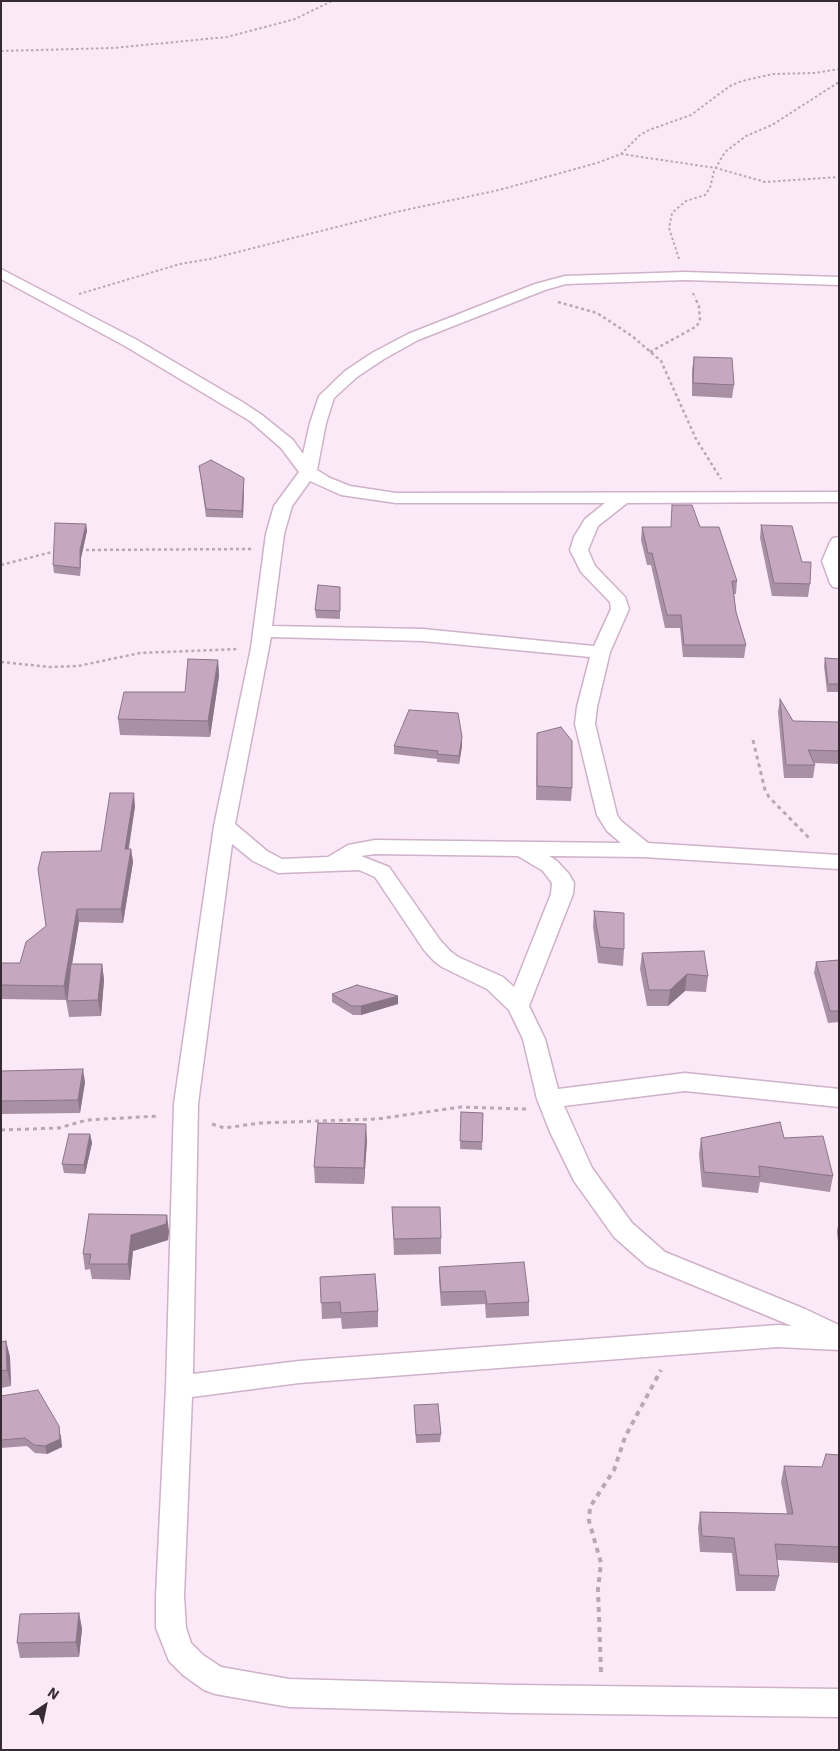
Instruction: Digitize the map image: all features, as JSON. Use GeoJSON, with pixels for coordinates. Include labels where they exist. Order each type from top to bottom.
{"type":"FeatureCollection","features":[{"type":"Feature","properties":{"kind":"street"},"geometry":{"type":"LineString","coordinates":[[1,273],[131,343],[250,414],[287,444],[308,472],[324,482],[347,491],[396,498],[839,497]]}},
{"type":"Feature","properties":{"kind":"street"},"geometry":{"type":"LineString","coordinates":[[839,281],[685,276],[565,280],[528,292],[413,337],[378,356],[351,374],[327,396],[318,423],[308,472],[283,506],[275,534],[260,639],[224,826],[186,1115],[170,1596],[171,1628],[179,1650],[193,1665],[215,1680],[289,1693],[839,1703]]}},
{"type":"Feature","properties":{"kind":"street"},"geometry":{"type":"LineString","coordinates":[[623,497],[591,523],[583,536],[580,550],[587,568],[619,601],[620,609],[601,652],[587,707],[585,724],[607,815],[614,826],[643,850]]}},
{"type":"Feature","properties":{"kind":"street"},"geometry":{"type":"LineString","coordinates":[[839,542],[831,561],[839,583]]}},
{"type":"Feature","properties":{"kind":"street"},"geometry":{"type":"LineString","coordinates":[[260,639],[423,635],[601,652]]}},
{"type":"Feature","properties":{"kind":"street"},"geometry":{"type":"LineString","coordinates":[[224,826],[271,863],[288,867],[360,863],[382,872],[432,945],[442,956],[450,962],[495,983],[518,1006],[534,1039],[551,1105],[584,1174],[623,1230],[656,1259],[796,1316],[839,1338]]}},
{"type":"Feature","properties":{"kind":"street"},"geometry":{"type":"LineString","coordinates":[[328,865],[349,852],[375,847],[643,850],[837,862]]}},
{"type":"Feature","properties":{"kind":"street"},"geometry":{"type":"LineString","coordinates":[[518,1006],[562,894],[563,883],[550,866],[523,849]]}},
{"type":"Feature","properties":{"kind":"street"},"geometry":{"type":"LineString","coordinates":[[551,1105],[685,1082],[839,1098]]}},
{"type":"Feature","properties":{"kind":"street"},"geometry":{"type":"LineString","coordinates":[[178,1387],[299,1372],[778,1336],[839,1338]]}},
{"type":"Feature","properties":{"kind":"path"},"geometry":{"type":"LineString","coordinates":[[1,51],[113,48],[226,37],[295,19],[332,1]]}},
{"type":"Feature","properties":{"kind":"path"},"geometry":{"type":"LineString","coordinates":[[52,302],[180,264],[210,259],[396,212],[499,190],[597,163],[620,154],[640,135],[649,130],[691,115],[706,106],[730,86],[742,81],[773,74],[815,73],[839,69]]}},
{"type":"Feature","properties":{"kind":"path"},"geometry":{"type":"LineString","coordinates":[[650,352],[688,332],[696,326],[700,319],[699,307],[685,276],[669,228],[672,213],[686,201],[705,195],[710,188],[716,168],[725,152],[746,136],[772,124],[839,82]]}},
{"type":"Feature","properties":{"kind":"path"},"geometry":{"type":"LineString","coordinates":[[620,154],[685,162],[716,168],[765,182],[839,177]]}},
{"type":"Feature","properties":{"kind":"path"},"geometry":{"type":"LineString","coordinates":[[528,292],[561,303],[588,309],[625,332],[661,361],[696,439],[712,467],[735,497]]}},
{"type":"Feature","properties":{"kind":"path"},"geometry":{"type":"LineString","coordinates":[[70,550],[273,549]]}},
{"type":"Feature","properties":{"kind":"path"},"geometry":{"type":"LineString","coordinates":[[1,565],[61,550]]}},
{"type":"Feature","properties":{"kind":"path"},"geometry":{"type":"LineString","coordinates":[[1,662],[50,667],[78,666],[140,653],[260,639]]}},
{"type":"Feature","properties":{"kind":"path"},"geometry":{"type":"LineString","coordinates":[[753,740],[769,797],[837,862]]}},
{"type":"Feature","properties":{"kind":"path"},"geometry":{"type":"LineString","coordinates":[[1,1130],[59,1128],[87,1120],[186,1115],[224,1128],[260,1123],[377,1119],[462,1107],[551,1105]]}},
{"type":"Feature","properties":{"kind":"path"},"geometry":{"type":"LineString","coordinates":[[602,1700],[598,1589],[601,1563],[589,1521],[590,1508],[614,1470],[624,1437],[674,1345]]}},
{"type":"Feature","properties":{"kind":"building"},"geometry":{"type":"Polygon","coordinates":[[[694,357],[732,358],[734,385],[693,383],[694,357]]]}},
{"type":"Feature","properties":{"kind":"building"},"geometry":{"type":"Polygon","coordinates":[[[211,460],[244,478],[242,511],[206,509],[199,466],[211,460]]]}},
{"type":"Feature","properties":{"kind":"building"},"geometry":{"type":"Polygon","coordinates":[[[672,505],[692,505],[700,527],[719,527],[737,581],[732,581],[736,612],[746,645],[684,645],[681,615],[667,615],[652,553],[648,553],[642,527],[671,527],[672,505]]]}},
{"type":"Feature","properties":{"kind":"building"},"geometry":{"type":"Polygon","coordinates":[[[55,523],[86,524],[80,550],[80,568],[53,565],[55,523]]]}},
{"type":"Feature","properties":{"kind":"building"},"geometry":{"type":"Polygon","coordinates":[[[761,525],[792,526],[802,562],[811,562],[810,584],[774,583],[761,525]]]}},
{"type":"Feature","properties":{"kind":"building"},"geometry":{"type":"Polygon","coordinates":[[[318,585],[340,587],[340,611],[315,610],[318,585]]]}},
{"type":"Feature","properties":{"kind":"building"},"geometry":{"type":"Polygon","coordinates":[[[825,658],[839,659],[839,684],[828,684],[825,658]]]}},
{"type":"Feature","properties":{"kind":"building"},"geometry":{"type":"Polygon","coordinates":[[[188,659],[218,660],[208,721],[118,719],[124,692],[185,692],[188,659]]]}},
{"type":"Feature","properties":{"kind":"building"},"geometry":{"type":"Polygon","coordinates":[[[780,699],[793,721],[839,722],[839,751],[808,750],[815,765],[786,765],[780,699]]]}},
{"type":"Feature","properties":{"kind":"building"},"geometry":{"type":"Polygon","coordinates":[[[409,710],[458,713],[462,737],[459,756],[437,754],[438,751],[394,746],[409,710]]]}},
{"type":"Feature","properties":{"kind":"building"},"geometry":{"type":"Polygon","coordinates":[[[561,727],[572,741],[572,788],[537,786],[537,733],[561,727]]]}},
{"type":"Feature","properties":{"kind":"building"},"geometry":{"type":"Polygon","coordinates":[[[110,793],[134,793],[125,849],[131,849],[121,909],[77,909],[64,986],[1,985],[1,963],[20,963],[26,942],[46,926],[38,869],[42,852],[101,851],[110,793]]]}},
{"type":"Feature","properties":{"kind":"building"},"geometry":{"type":"Polygon","coordinates":[[[594,911],[624,913],[624,949],[600,947],[594,911]]]}},
{"type":"Feature","properties":{"kind":"building"},"geometry":{"type":"Polygon","coordinates":[[[704,951],[708,976],[687,974],[670,990],[649,990],[642,953],[704,951]]]}},
{"type":"Feature","properties":{"kind":"building"},"geometry":{"type":"Polygon","coordinates":[[[839,960],[839,1011],[830,1011],[816,962],[839,960]]]}},
{"type":"Feature","properties":{"kind":"building"},"geometry":{"type":"Polygon","coordinates":[[[71,964],[102,964],[98,1000],[67,1001],[71,964]]]}},
{"type":"Feature","properties":{"kind":"building"},"geometry":{"type":"Polygon","coordinates":[[[357,985],[398,996],[361,1006],[352,1006],[332,994],[357,985]]]}},
{"type":"Feature","properties":{"kind":"building"},"geometry":{"type":"Polygon","coordinates":[[[83,1069],[78,1100],[1,1101],[1,1071],[83,1069]]]}},
{"type":"Feature","properties":{"kind":"building"},"geometry":{"type":"Polygon","coordinates":[[[461,1112],[483,1113],[482,1142],[460,1141],[461,1112]]]}},
{"type":"Feature","properties":{"kind":"building"},"geometry":{"type":"Polygon","coordinates":[[[780,1122],[784,1138],[823,1136],[833,1176],[759,1166],[760,1177],[704,1172],[701,1138],[780,1122]]]}},
{"type":"Feature","properties":{"kind":"building"},"geometry":{"type":"Polygon","coordinates":[[[318,1123],[366,1124],[364,1168],[314,1167],[318,1123]]]}},
{"type":"Feature","properties":{"kind":"building"},"geometry":{"type":"Polygon","coordinates":[[[69,1134],[90,1134],[84,1165],[62,1164],[69,1134]]]}},
{"type":"Feature","properties":{"kind":"building"},"geometry":{"type":"Polygon","coordinates":[[[392,1207],[440,1207],[441,1238],[394,1239],[392,1207]]]}},
{"type":"Feature","properties":{"kind":"building"},"geometry":{"type":"Polygon","coordinates":[[[89,1214],[167,1215],[166,1224],[131,1235],[128,1264],[89,1264],[91,1254],[83,1254],[89,1214]]]}},
{"type":"Feature","properties":{"kind":"building"},"geometry":{"type":"Polygon","coordinates":[[[524,1262],[529,1302],[487,1304],[485,1291],[441,1292],[439,1267],[524,1262]]]}},
{"type":"Feature","properties":{"kind":"building"},"geometry":{"type":"Polygon","coordinates":[[[375,1274],[378,1311],[341,1313],[340,1302],[321,1303],[320,1277],[375,1274]]]}},
{"type":"Feature","properties":{"kind":"building"},"geometry":{"type":"Polygon","coordinates":[[[6,1341],[7,1370],[1,1371],[1,1342],[6,1341]]]}},
{"type":"Feature","properties":{"kind":"building"},"geometry":{"type":"Polygon","coordinates":[[[38,1390],[59,1426],[60,1439],[45,1446],[34,1445],[25,1438],[1,1440],[1,1396],[38,1390]]]}},
{"type":"Feature","properties":{"kind":"building"},"geometry":{"type":"Polygon","coordinates":[[[438,1404],[441,1434],[416,1435],[414,1405],[438,1404]]]}},
{"type":"Feature","properties":{"kind":"building"},"geometry":{"type":"Polygon","coordinates":[[[826,1454],[839,1455],[839,1547],[775,1544],[779,1576],[739,1575],[734,1538],[702,1536],[700,1512],[793,1514],[784,1466],[822,1467],[826,1454]]]}},
{"type":"Feature","properties":{"kind":"building"},"geometry":{"type":"Polygon","coordinates":[[[79,1613],[76,1642],[17,1643],[20,1614],[79,1613]]]}}]}
